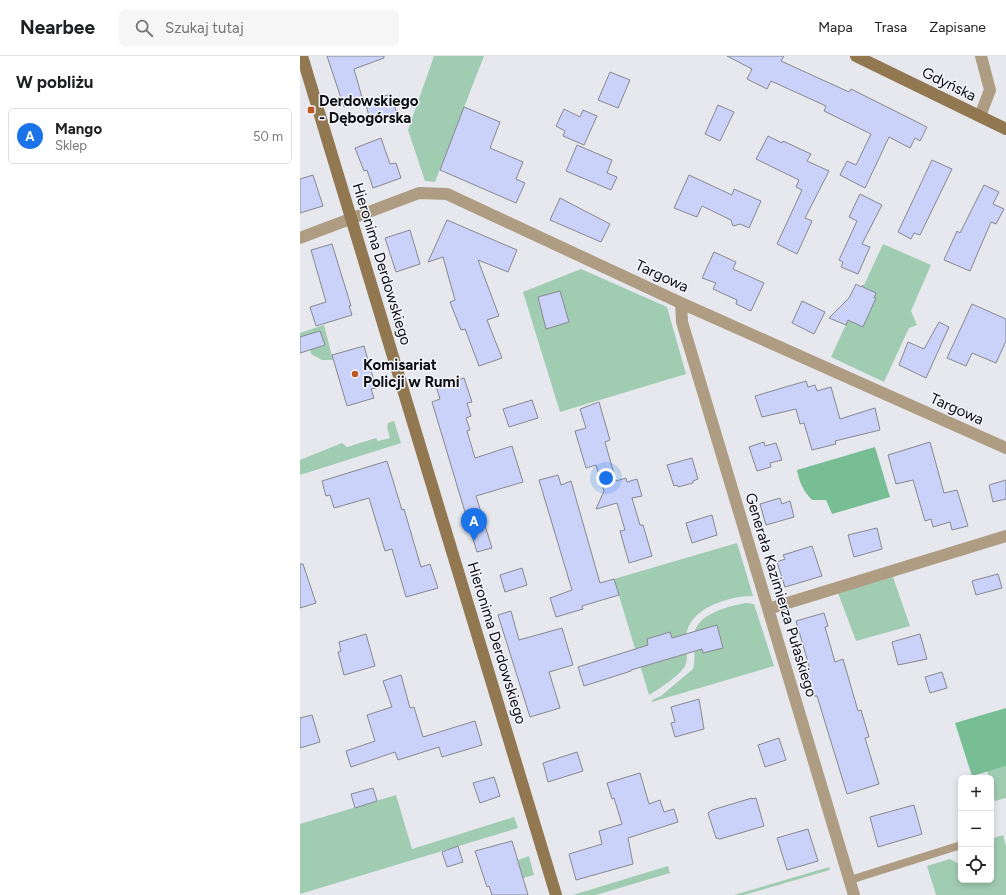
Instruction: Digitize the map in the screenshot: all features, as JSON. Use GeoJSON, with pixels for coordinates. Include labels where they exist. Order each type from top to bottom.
{"type":"FeatureCollection","features":[{"type":"Feature","properties":{"kind":"street","name":"Hieronima Derdowskiego"},"geometry":{"type":"LineString","coordinates":[[302,56],[556,895]]}},
{"type":"Feature","properties":{"kind":"street","name":"Gdyńska"},"geometry":{"type":"LineString","coordinates":[[856,56],[1006,129]]}},
{"type":"Feature","properties":{"kind":"street"},"geometry":{"type":"LineString","coordinates":[[980,116],[990,90],[981,56]]}},
{"type":"Feature","properties":{"kind":"street","name":"Targowa"},"geometry":{"type":"LineString","coordinates":[[300,238],[418,193],[447,194],[681,303],[1006,448]]}},
{"type":"Feature","properties":{"kind":"street","name":"Generała Kazimierza Pułaskiego"},"geometry":{"type":"LineString","coordinates":[[681,303],[682,322],[854,895]]}},
{"type":"Feature","properties":{"kind":"street"},"geometry":{"type":"LineString","coordinates":[[768,609],[1006,536]]}},
{"type":"Feature","properties":{"kind":"lane"},"geometry":{"type":"LineString","coordinates":[[850,880],[958,846]]}},
{"type":"Feature","properties":{"kind":"green space"},"geometry":{"type":"Polygon","coordinates":[[[434,56],[484,56],[435,182],[425,181],[408,130],[434,56]]]}},
{"type":"Feature","properties":{"kind":"green space"},"geometry":{"type":"Polygon","coordinates":[[[883,244],[931,265],[911,311],[917,325],[909,328],[884,382],[831,357],[883,244]]]}},
{"type":"Feature","properties":{"kind":"green space"},"geometry":{"type":"Polygon","coordinates":[[[581,269],[667,307],[686,374],[560,412],[523,292],[581,269]]]}},
{"type":"Feature","properties":{"kind":"green space"},"geometry":{"type":"Polygon","coordinates":[[[324,325],[333,360],[322,360],[311,354],[310,349],[324,345],[320,331],[300,337],[300,333],[324,325]]]}},
{"type":"Feature","properties":{"kind":"green space"},"geometry":{"type":"Polygon","coordinates":[[[394,421],[401,443],[300,475],[300,460],[342,443],[347,447],[376,438],[378,441],[390,438],[387,427],[388,423],[394,421]]]}},
{"type":"Feature","properties":{"kind":"green space"},"geometry":{"type":"Polygon","coordinates":[[[875,447],[890,497],[832,514],[826,500],[812,500],[809,497],[800,482],[797,470],[875,447]]]}},
{"type":"Feature","properties":{"kind":"green space"},"geometry":{"type":"Polygon","coordinates":[[[737,543],[753,596],[733,598],[722,601],[701,612],[688,628],[686,638],[687,660],[685,666],[674,678],[649,695],[614,579],[737,543]]]}},
{"type":"Feature","properties":{"kind":"green space"},"geometry":{"type":"Polygon","coordinates":[[[893,577],[910,626],[856,641],[838,593],[893,577]]]}},
{"type":"Feature","properties":{"kind":"green space"},"geometry":{"type":"Polygon","coordinates":[[[746,603],[754,604],[774,666],[652,702],[652,700],[661,696],[693,669],[694,636],[696,628],[700,622],[714,612],[746,603]]]}},
{"type":"Feature","properties":{"kind":"green space"},"geometry":{"type":"Polygon","coordinates":[[[1006,708],[1006,766],[972,775],[955,723],[1006,708]]]}},
{"type":"Feature","properties":{"kind":"green space"},"geometry":{"type":"Polygon","coordinates":[[[1006,766],[1006,798],[995,801],[994,775],[988,775],[987,771],[1006,766]]]}},
{"type":"Feature","properties":{"kind":"green space"},"geometry":{"type":"Polygon","coordinates":[[[396,795],[412,849],[514,817],[518,828],[300,894],[300,824],[396,795]]]}},
{"type":"Feature","properties":{"kind":"green space"},"geometry":{"type":"Polygon","coordinates":[[[1003,835],[1006,846],[1006,895],[936,895],[927,866],[950,859],[958,863],[958,883],[994,883],[994,838],[1003,835]]]}},
{"type":"Feature","properties":{"kind":"green space"},"geometry":{"type":"Polygon","coordinates":[[[529,856],[534,875],[523,878],[518,860],[529,856]]]}},
{"type":"Feature","properties":{"kind":"green space"},"geometry":{"type":"Polygon","coordinates":[[[668,866],[670,873],[596,895],[573,895],[668,866]]]}},
{"type":"Feature","properties":{"kind":"green space"},"geometry":{"type":"Polygon","coordinates":[[[829,867],[830,870],[744,895],[734,895],[829,867]]]}},
{"type":"Feature","properties":{"kind":"building"},"geometry":{"type":"Polygon","coordinates":[[[327,56],[384,56],[384,58],[354,69],[363,101],[344,107],[327,56]]]}},
{"type":"Feature","properties":{"kind":"building"},"geometry":{"type":"Polygon","coordinates":[[[727,56],[784,56],[781,61],[849,92],[851,89],[927,127],[920,141],[915,138],[910,148],[889,137],[865,188],[840,175],[847,161],[856,165],[871,134],[824,111],[826,106],[771,81],[767,89],[747,79],[752,69],[727,56]]]}},
{"type":"Feature","properties":{"kind":"building"},"geometry":{"type":"Polygon","coordinates":[[[610,72],[630,80],[618,108],[598,100],[610,72]]]}},
{"type":"Feature","properties":{"kind":"building"},"geometry":{"type":"Polygon","coordinates":[[[391,94],[397,114],[371,123],[365,102],[391,94]]]}},
{"type":"Feature","properties":{"kind":"building"},"geometry":{"type":"Polygon","coordinates":[[[718,105],[734,112],[720,141],[705,134],[718,105]]]}},
{"type":"Feature","properties":{"kind":"building"},"geometry":{"type":"Polygon","coordinates":[[[464,107],[500,122],[490,148],[523,162],[516,179],[525,183],[516,203],[440,170],[464,107]]]}},
{"type":"Feature","properties":{"kind":"building"},"geometry":{"type":"Polygon","coordinates":[[[564,109],[580,117],[583,110],[597,116],[584,145],[563,136],[565,131],[556,126],[564,109]]]}},
{"type":"Feature","properties":{"kind":"building"},"geometry":{"type":"Polygon","coordinates":[[[768,136],[811,154],[807,161],[829,171],[805,218],[812,221],[797,254],[777,244],[802,190],[796,187],[799,180],[756,159],[768,136]]]}},
{"type":"Feature","properties":{"kind":"building"},"geometry":{"type":"Polygon","coordinates":[[[381,138],[390,164],[396,163],[401,178],[373,188],[367,170],[364,171],[355,148],[381,138]]]}},
{"type":"Feature","properties":{"kind":"building"},"geometry":{"type":"Polygon","coordinates":[[[577,145],[612,160],[607,173],[617,177],[611,190],[566,171],[577,145]]]}},
{"type":"Feature","properties":{"kind":"building"},"geometry":{"type":"Polygon","coordinates":[[[932,160],[952,169],[920,235],[914,233],[911,239],[898,232],[932,160]]]}},
{"type":"Feature","properties":{"kind":"building"},"geometry":{"type":"Polygon","coordinates":[[[313,175],[323,206],[300,213],[300,179],[313,175]]]}},
{"type":"Feature","properties":{"kind":"building"},"geometry":{"type":"Polygon","coordinates":[[[689,175],[732,195],[734,189],[761,201],[749,228],[740,224],[733,226],[731,220],[702,206],[697,217],[674,208],[689,175]]]}},
{"type":"Feature","properties":{"kind":"building"},"geometry":{"type":"Polygon","coordinates":[[[984,185],[999,192],[993,204],[1004,209],[996,224],[991,222],[970,271],[944,260],[957,231],[960,233],[984,185]]]}},
{"type":"Feature","properties":{"kind":"building"},"geometry":{"type":"Polygon","coordinates":[[[860,194],[882,205],[862,244],[870,247],[858,274],[841,267],[843,262],[839,260],[857,221],[849,217],[860,194]]]}},
{"type":"Feature","properties":{"kind":"building"},"geometry":{"type":"Polygon","coordinates":[[[560,198],[610,224],[601,242],[550,220],[560,198]]]}},
{"type":"Feature","properties":{"kind":"building"},"geometry":{"type":"Polygon","coordinates":[[[447,220],[517,250],[508,272],[478,260],[499,316],[487,320],[502,358],[479,366],[465,329],[461,330],[450,302],[455,300],[443,257],[428,262],[447,220]]]}},
{"type":"Feature","properties":{"kind":"building"},"geometry":{"type":"Polygon","coordinates":[[[410,230],[420,264],[396,272],[385,238],[410,230]]]}},
{"type":"Feature","properties":{"kind":"building"},"geometry":{"type":"Polygon","coordinates":[[[332,244],[351,306],[349,306],[352,315],[316,326],[310,307],[326,302],[311,250],[332,244]]]}},
{"type":"Feature","properties":{"kind":"building"},"geometry":{"type":"Polygon","coordinates":[[[714,252],[736,262],[733,269],[764,283],[751,311],[736,304],[737,300],[713,289],[716,283],[702,278],[714,252]]]}},
{"type":"Feature","properties":{"kind":"building"},"geometry":{"type":"Polygon","coordinates":[[[856,284],[861,287],[863,285],[863,287],[876,293],[874,298],[876,298],[863,327],[848,320],[846,325],[829,318],[849,298],[856,284]]]}},
{"type":"Feature","properties":{"kind":"building"},"geometry":{"type":"Polygon","coordinates":[[[560,291],[569,322],[546,329],[538,297],[560,291]]]}},
{"type":"Feature","properties":{"kind":"building"},"geometry":{"type":"Polygon","coordinates":[[[802,301],[825,312],[814,334],[792,323],[802,301]]]}},
{"type":"Feature","properties":{"kind":"building"},"geometry":{"type":"Polygon","coordinates":[[[972,304],[1006,319],[1006,341],[996,363],[972,353],[966,366],[947,358],[972,304]]]}},
{"type":"Feature","properties":{"kind":"building"},"geometry":{"type":"Polygon","coordinates":[[[939,322],[949,327],[926,378],[899,365],[908,342],[924,349],[939,322]]]}},
{"type":"Feature","properties":{"kind":"building"},"geometry":{"type":"Polygon","coordinates":[[[320,331],[325,345],[300,353],[300,337],[320,331]]]}},
{"type":"Feature","properties":{"kind":"building","name":"Komisariat Policji w Rumi"},"geometry":{"type":"Polygon","coordinates":[[[364,346],[376,388],[371,389],[374,398],[347,406],[332,355],[364,346]]]}},
{"type":"Feature","properties":{"kind":"building"},"geometry":{"type":"Polygon","coordinates":[[[464,378],[472,402],[467,403],[471,416],[466,418],[470,430],[467,431],[475,458],[512,446],[523,482],[476,496],[492,548],[477,552],[432,402],[440,399],[436,386],[464,378]]]}},
{"type":"Feature","properties":{"kind":"building"},"geometry":{"type":"Polygon","coordinates":[[[806,381],[808,387],[815,385],[817,391],[831,387],[840,419],[875,408],[880,430],[835,441],[836,444],[812,450],[804,423],[800,424],[796,409],[762,417],[755,396],[806,381]]]}},
{"type":"Feature","properties":{"kind":"building"},"geometry":{"type":"Polygon","coordinates":[[[532,400],[538,418],[509,427],[503,409],[532,400]]]}},
{"type":"Feature","properties":{"kind":"building"},"geometry":{"type":"Polygon","coordinates":[[[599,402],[610,440],[605,442],[616,481],[626,478],[627,482],[637,479],[642,496],[632,498],[640,525],[643,525],[652,556],[629,563],[620,531],[625,530],[617,503],[596,509],[604,491],[596,465],[586,468],[575,431],[586,428],[580,409],[599,402]]]}},
{"type":"Feature","properties":{"kind":"building"},"geometry":{"type":"Polygon","coordinates":[[[764,442],[765,446],[776,443],[782,460],[770,463],[771,467],[757,471],[749,447],[764,442]]]}},
{"type":"Feature","properties":{"kind":"building"},"geometry":{"type":"Polygon","coordinates":[[[930,442],[944,493],[957,490],[968,526],[952,530],[950,522],[933,527],[931,519],[925,521],[913,480],[896,484],[888,455],[930,442]]]}},
{"type":"Feature","properties":{"kind":"building"},"geometry":{"type":"Polygon","coordinates":[[[692,458],[698,479],[693,481],[693,483],[678,487],[677,485],[674,486],[667,465],[692,458]]]}},
{"type":"Feature","properties":{"kind":"building"},"geometry":{"type":"Polygon","coordinates":[[[387,461],[402,510],[404,509],[421,567],[430,564],[438,588],[406,597],[392,549],[385,551],[369,498],[334,508],[330,495],[326,496],[322,481],[387,461]]]}},
{"type":"Feature","properties":{"kind":"building"},"geometry":{"type":"Polygon","coordinates":[[[558,475],[561,485],[571,481],[600,583],[614,579],[619,595],[582,606],[583,609],[556,617],[550,598],[572,590],[539,480],[558,475]]]}},
{"type":"Feature","properties":{"kind":"building"},"geometry":{"type":"Polygon","coordinates":[[[1006,480],[1006,499],[993,502],[989,485],[1006,480]]]}},
{"type":"Feature","properties":{"kind":"building"},"geometry":{"type":"Polygon","coordinates":[[[780,498],[782,504],[790,501],[794,517],[766,525],[760,504],[780,498]]]}},
{"type":"Feature","properties":{"kind":"building"},"geometry":{"type":"Polygon","coordinates":[[[712,515],[717,535],[692,543],[686,523],[712,515]]]}},
{"type":"Feature","properties":{"kind":"building"},"geometry":{"type":"Polygon","coordinates":[[[877,528],[882,549],[854,557],[848,535],[877,528]]]}},
{"type":"Feature","properties":{"kind":"building"},"geometry":{"type":"Polygon","coordinates":[[[812,546],[822,576],[785,587],[777,562],[785,559],[783,555],[812,546]]]}},
{"type":"Feature","properties":{"kind":"building"},"geometry":{"type":"Polygon","coordinates":[[[300,564],[303,564],[316,603],[300,608],[300,564]]]}},
{"type":"Feature","properties":{"kind":"building"},"geometry":{"type":"Polygon","coordinates":[[[522,568],[527,585],[505,592],[500,575],[522,568]]]}},
{"type":"Feature","properties":{"kind":"building"},"geometry":{"type":"Polygon","coordinates":[[[998,574],[1002,588],[976,595],[972,581],[998,574]]]}},
{"type":"Feature","properties":{"kind":"building"},"geometry":{"type":"Polygon","coordinates":[[[511,611],[519,640],[562,628],[573,665],[549,672],[560,708],[530,717],[498,615],[511,611]]]}},
{"type":"Feature","properties":{"kind":"building"},"geometry":{"type":"Polygon","coordinates":[[[824,613],[828,626],[825,627],[835,662],[843,659],[858,711],[861,710],[869,737],[865,738],[879,784],[847,794],[817,696],[814,696],[806,670],[810,669],[796,621],[824,613]]]}},
{"type":"Feature","properties":{"kind":"building"},"geometry":{"type":"Polygon","coordinates":[[[717,625],[723,648],[703,653],[702,649],[631,670],[584,686],[578,667],[648,645],[647,639],[670,632],[672,638],[717,625]]]}},
{"type":"Feature","properties":{"kind":"building"},"geometry":{"type":"Polygon","coordinates":[[[366,634],[375,666],[344,675],[338,652],[341,651],[339,642],[366,634]]]}},
{"type":"Feature","properties":{"kind":"building"},"geometry":{"type":"Polygon","coordinates":[[[920,634],[927,659],[898,665],[892,642],[920,634]]]}},
{"type":"Feature","properties":{"kind":"building"},"geometry":{"type":"Polygon","coordinates":[[[942,672],[947,688],[930,693],[925,677],[942,672]]]}},
{"type":"Feature","properties":{"kind":"building"},"geometry":{"type":"Polygon","coordinates":[[[401,675],[410,708],[414,707],[423,737],[475,721],[482,745],[442,757],[439,747],[398,760],[395,752],[351,767],[346,751],[375,741],[367,715],[392,707],[383,681],[401,675]]]}},
{"type":"Feature","properties":{"kind":"building"},"geometry":{"type":"Polygon","coordinates":[[[699,699],[704,729],[675,737],[671,723],[675,722],[671,707],[699,699]]]}},
{"type":"Feature","properties":{"kind":"building"},"geometry":{"type":"Polygon","coordinates":[[[312,715],[320,742],[300,748],[300,718],[312,715]]]}},
{"type":"Feature","properties":{"kind":"building"},"geometry":{"type":"Polygon","coordinates":[[[779,738],[786,760],[765,767],[758,745],[779,738]]]}},
{"type":"Feature","properties":{"kind":"building"},"geometry":{"type":"Polygon","coordinates":[[[577,752],[583,771],[548,782],[543,763],[577,752]]]}},
{"type":"Feature","properties":{"kind":"building"},"geometry":{"type":"Polygon","coordinates":[[[640,773],[649,804],[660,800],[664,812],[674,809],[678,822],[628,838],[633,864],[576,880],[569,854],[602,844],[599,831],[622,824],[614,798],[612,799],[607,783],[640,773]]]}},
{"type":"Feature","properties":{"kind":"building"},"geometry":{"type":"Polygon","coordinates":[[[494,777],[500,796],[480,803],[473,783],[494,777]]]}},
{"type":"Feature","properties":{"kind":"building"},"geometry":{"type":"Polygon","coordinates":[[[373,788],[377,801],[355,808],[351,794],[373,788]]]}},
{"type":"Feature","properties":{"kind":"building"},"geometry":{"type":"Polygon","coordinates":[[[756,798],[764,826],[720,839],[716,838],[708,813],[712,810],[756,798]]]}},
{"type":"Feature","properties":{"kind":"building"},"geometry":{"type":"Polygon","coordinates":[[[914,805],[922,834],[878,847],[870,817],[914,805]]]}},
{"type":"Feature","properties":{"kind":"building"},"geometry":{"type":"Polygon","coordinates":[[[808,829],[818,861],[787,870],[777,838],[808,829]]]}},
{"type":"Feature","properties":{"kind":"building"},"geometry":{"type":"Polygon","coordinates":[[[512,841],[528,895],[492,895],[489,886],[487,887],[475,851],[512,841]]]}},
{"type":"Feature","properties":{"kind":"building"},"geometry":{"type":"Polygon","coordinates":[[[458,846],[463,862],[447,867],[442,852],[458,846]]]}},
{"type":"Feature","properties":{"kind":"place","name":"Derdowskiego - Dębogórska"},"geometry":{"type":"Point","coordinates":[311,110]}},
{"type":"Feature","properties":{"kind":"place","name":"Komisariat Policji w Rumi"},"geometry":{"type":"Point","coordinates":[355,374]}},
{"type":"Feature","properties":{"kind":"place","name":"Mango"},"geometry":{"type":"Point","coordinates":[474,541]}}]}
